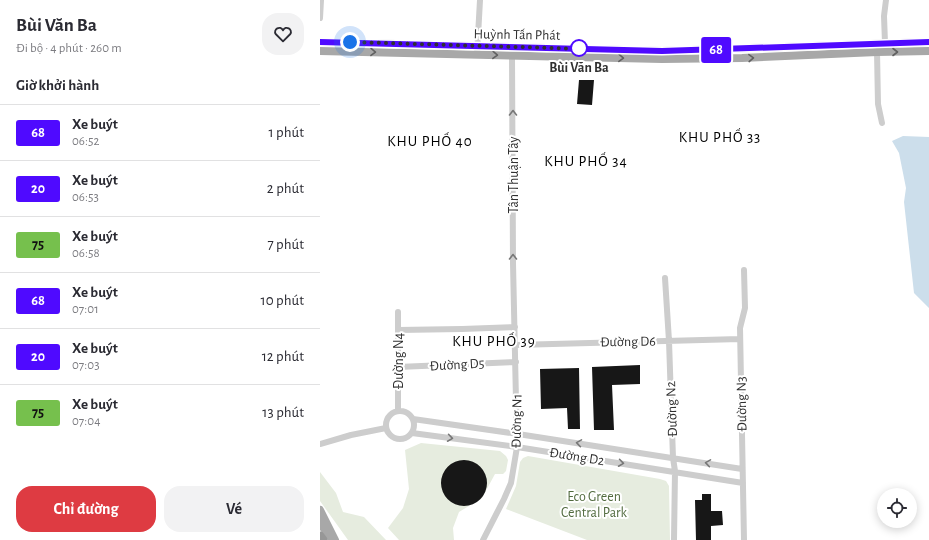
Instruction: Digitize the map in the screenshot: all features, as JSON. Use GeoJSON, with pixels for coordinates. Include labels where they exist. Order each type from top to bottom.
{"type":"FeatureCollection","features":[{"type":"Feature","properties":{"kind":"highway"},"geometry":{"type":"LineString","coordinates":[[320,536],[323,540]]}},
{"type":"Feature","properties":{"kind":"main road","name":"Huỳnh Tấn Phát"},"geometry":{"type":"LineString","coordinates":[[320,42],[478,50],[742,58],[929,51]]}},
{"type":"Feature","properties":{"kind":"main road","name":"Huỳnh Tấn Phát"},"geometry":{"type":"LineString","coordinates":[[320,51],[478,50],[512,55],[662,55],[806,46],[929,42]]}},
{"type":"Feature","properties":{"kind":"main road"},"geometry":{"type":"LineString","coordinates":[[806,46],[806,56]]}},
{"type":"Feature","properties":{"kind":"main road"},"geometry":{"type":"LineString","coordinates":[[320,510],[335,540]]}},
{"type":"Feature","properties":{"kind":"main road"},"geometry":{"type":"LineString","coordinates":[[320,523],[328,535],[335,540]]}},
{"type":"Feature","properties":{"kind":"street"},"geometry":{"type":"LineString","coordinates":[[320,18],[321,0]]}},
{"type":"Feature","properties":{"kind":"street"},"geometry":{"type":"LineString","coordinates":[[478,50],[480,0]]}},
{"type":"Feature","properties":{"kind":"street"},"geometry":{"type":"LineString","coordinates":[[885,43],[884,16],[886,0]]}},
{"type":"Feature","properties":{"kind":"street"},"geometry":{"type":"LineString","coordinates":[[877,52],[878,104],[882,123]]}},
{"type":"Feature","properties":{"kind":"street","name":"Tân Thuận Tây"},"geometry":{"type":"LineString","coordinates":[[512,55],[514,296]]}},
{"type":"Feature","properties":{"kind":"street","name":"Đường N3"},"geometry":{"type":"LineString","coordinates":[[744,270],[745,308],[740,328],[744,540]]}},
{"type":"Feature","properties":{"kind":"street","name":"Đường N2"},"geometry":{"type":"LineString","coordinates":[[665,278],[669,340],[673,458],[675,471],[674,540]]}},
{"type":"Feature","properties":{"kind":"street","name":"Đường N1"},"geometry":{"type":"LineString","coordinates":[[483,540],[511,483],[517,447],[518,434],[514,296]]}},
{"type":"Feature","properties":{"kind":"street","name":"Đường N4"},"geometry":{"type":"LineString","coordinates":[[398,312],[398,410]]}},
{"type":"Feature","properties":{"kind":"street"},"geometry":{"type":"LineString","coordinates":[[398,330],[515,327]]}},
{"type":"Feature","properties":{"kind":"street","name":"Đường D6"},"geometry":{"type":"LineString","coordinates":[[515,345],[740,339]]}},
{"type":"Feature","properties":{"kind":"street","name":"Đường D5"},"geometry":{"type":"LineString","coordinates":[[398,367],[516,362]]}},
{"type":"Feature","properties":{"kind":"street"},"geometry":{"type":"LineString","coordinates":[[398,410],[407,412],[414,419],[412,433],[406,438],[399,439],[393,437],[386,428],[387,418],[391,413],[398,410]]}},
{"type":"Feature","properties":{"kind":"street","name":"Đường D2"},"geometry":{"type":"LineString","coordinates":[[414,419],[742,469]]}},
{"type":"Feature","properties":{"kind":"street"},"geometry":{"type":"LineString","coordinates":[[320,444],[351,435],[386,428]]}},
{"type":"Feature","properties":{"kind":"street","name":"Đường D2"},"geometry":{"type":"LineString","coordinates":[[412,433],[517,447],[743,483]]}},
{"type":"Feature","properties":{"kind":"green space"},"geometry":{"type":"Polygon","coordinates":[[[421,443],[500,451],[508,460],[506,471],[503,474],[495,474],[482,498],[459,512],[453,528],[454,540],[399,540],[388,528],[403,508],[409,489],[405,450],[421,443]]]}},
{"type":"Feature","properties":{"kind":"green space","name":"Eco Green Central Park"},"geometry":{"type":"Polygon","coordinates":[[[528,456],[666,481],[669,486],[670,540],[587,540],[506,509],[516,486],[520,462],[523,458],[528,456]]]}},
{"type":"Feature","properties":{"kind":"green space"},"geometry":{"type":"Polygon","coordinates":[[[320,472],[336,493],[343,512],[364,517],[386,540],[348,540],[320,501],[320,472]]]}},
{"type":"Feature","properties":{"kind":"water"},"geometry":{"type":"Polygon","coordinates":[[[903,136],[929,137],[929,308],[914,293],[904,202],[906,188],[899,153],[892,141],[903,136]]]}},
{"type":"Feature","properties":{"kind":"building"},"geometry":{"type":"Polygon","coordinates":[[[579,80],[594,80],[592,105],[577,104],[579,80]]]}},
{"type":"Feature","properties":{"kind":"building"},"geometry":{"type":"Polygon","coordinates":[[[640,365],[640,384],[612,385],[614,430],[594,430],[592,367],[640,365]]]}},
{"type":"Feature","properties":{"kind":"building"},"geometry":{"type":"Polygon","coordinates":[[[579,368],[580,429],[568,429],[567,408],[541,409],[540,369],[579,368]]]}},
{"type":"Feature","properties":{"kind":"building"},"geometry":{"type":"Polygon","coordinates":[[[464,460],[477,464],[483,470],[487,483],[483,496],[477,502],[464,506],[451,502],[445,496],[441,483],[445,470],[451,464],[464,460]]]}},
{"type":"Feature","properties":{"kind":"building"},"geometry":{"type":"Polygon","coordinates":[[[702,494],[711,494],[711,511],[722,511],[723,525],[711,526],[711,540],[696,540],[695,500],[702,500],[702,494]]]}},
{"type":"Feature","properties":{"kind":"bus line","name":"68"},"geometry":{"type":"LineString","coordinates":[[320,42],[662,51],[929,42]]}},
{"type":"Feature","properties":{"kind":"place","name":"Bùi Văn Ba"},"geometry":{"type":"Point","coordinates":[579,48]}},
{"type":"Feature","properties":{"kind":"district","name":"KHU PHỐ 33"},"geometry":{"type":"Point","coordinates":[720,137]}},
{"type":"Feature","properties":{"kind":"district","name":"KHU PHỐ 40"},"geometry":{"type":"Point","coordinates":[430,141]}},
{"type":"Feature","properties":{"kind":"district","name":"KHU PHỐ 34"},"geometry":{"type":"Point","coordinates":[586,161]}},
{"type":"Feature","properties":{"kind":"district","name":"KHU PHỐ 39"},"geometry":{"type":"Point","coordinates":[494,341]}},
{"type":"Feature","properties":{"kind":"route"},"geometry":{"type":"LineString","coordinates":[[350,42],[586,49],[579,48]]}}]}
